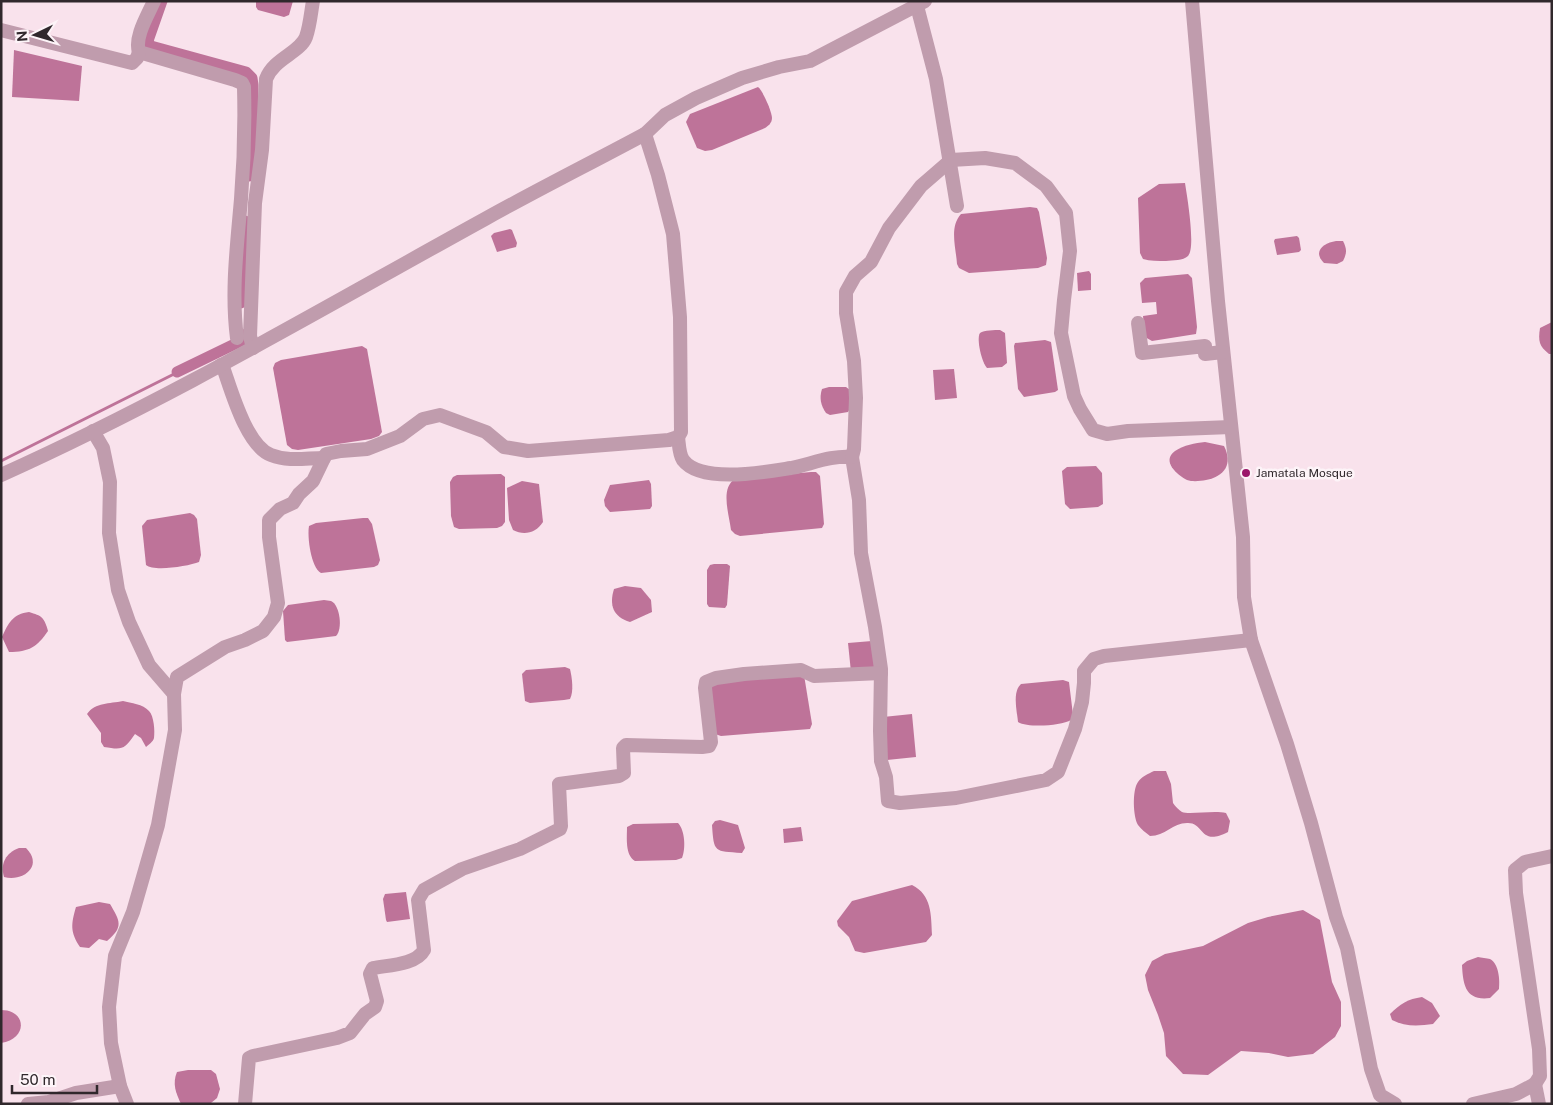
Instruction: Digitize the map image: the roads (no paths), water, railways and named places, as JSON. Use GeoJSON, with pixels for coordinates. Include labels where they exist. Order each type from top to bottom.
{"type":"FeatureCollection","features":[{"type":"Feature","properties":{"kind":"street"},"geometry":{"type":"LineString","coordinates":[[1,30],[132,63],[137,58],[139,38],[154,1]]}},
{"type":"Feature","properties":{"kind":"street"},"geometry":{"type":"LineString","coordinates":[[253,348],[250,336],[252,260],[266,79],[269,71],[294,51],[306,38],[313,1]]}},
{"type":"Feature","properties":{"kind":"street"},"geometry":{"type":"LineString","coordinates":[[1192,1],[1223,352],[1244,537],[1244,596],[1251,640],[1295,770],[1336,916],[1347,948],[1372,1069],[1380,1095],[1395,1104]]}},
{"type":"Feature","properties":{"kind":"street"},"geometry":{"type":"LineString","coordinates":[[1,475],[143,407],[253,348],[486,218],[645,134],[665,115],[696,98],[742,78],[779,67],[810,61],[921,3],[957,206]]}},
{"type":"Feature","properties":{"kind":"street"},"geometry":{"type":"LineString","coordinates":[[139,52],[235,80],[242,83],[244,88],[244,157],[234,266],[237,338]]}},
{"type":"Feature","properties":{"kind":"street"},"geometry":{"type":"LineString","coordinates":[[645,134],[673,234],[680,317],[681,432],[678,437],[682,458],[690,467],[706,473],[746,474],[791,468],[841,456],[852,457]]}},
{"type":"Feature","properties":{"kind":"street"},"geometry":{"type":"LineString","coordinates":[[1231,427],[1128,431],[1107,434],[1093,430],[1074,396],[1062,334],[1070,251],[1066,213],[1046,186],[1015,163],[985,158],[950,160],[921,186],[889,228],[871,262],[854,276],[846,292],[846,314],[854,361],[856,398],[852,457],[859,500],[861,553],[875,627],[881,673],[880,731],[888,801],[900,803],[956,798],[1046,780],[1058,772],[1075,729],[1084,683],[1084,671],[1094,659],[1121,654],[1165,651],[1251,640]]}},
{"type":"Feature","properties":{"kind":"street"},"geometry":{"type":"LineString","coordinates":[[1138,323],[1142,353],[1205,346],[1205,354],[1223,352]]}},
{"type":"Feature","properties":{"kind":"street"},"geometry":{"type":"LineString","coordinates":[[221,365],[246,427],[260,449],[271,456],[285,458],[304,460],[324,458]]}},
{"type":"Feature","properties":{"kind":"street"},"geometry":{"type":"LineString","coordinates":[[127,1104],[120,1086],[111,1043],[110,1016],[115,956],[133,912],[158,825],[175,730],[174,694],[177,677],[225,646],[245,640],[263,631],[274,617],[278,603],[269,537],[269,520],[280,509],[293,503],[299,494],[313,482],[326,454],[367,449],[400,436],[423,419],[440,415],[486,432],[504,447],[528,451],[669,440],[678,437]]}},
{"type":"Feature","properties":{"kind":"street"},"geometry":{"type":"LineString","coordinates":[[93,431],[103,448],[110,482],[109,533],[118,590],[129,622],[149,665],[174,694]]}},
{"type":"Feature","properties":{"kind":"street"},"geometry":{"type":"LineString","coordinates":[[245,1104],[249,1058],[337,1038],[350,1033],[365,1014],[375,1007],[377,1001],[370,974],[373,968],[410,961],[421,955],[424,950],[418,900],[424,890],[462,869],[520,849],[560,829],[559,784],[619,776],[624,773],[623,748],[626,745],[702,748],[709,746],[711,742],[706,682],[716,678],[744,674],[801,670],[814,676],[881,673]]}},
{"type":"Feature","properties":{"kind":"street"},"geometry":{"type":"LineString","coordinates":[[1473,1104],[1516,1094],[1535,1084],[1540,1076],[1539,1049],[1516,894],[1516,870],[1524,862],[1552,856]]}},
{"type":"Feature","properties":{"kind":"street"},"geometry":{"type":"LineString","coordinates":[[1535,1084],[1539,1104]]}},
{"type":"Feature","properties":{"kind":"street"},"geometry":{"type":"LineString","coordinates":[[28,1104],[79,1098],[120,1086]]}},
{"type":"Feature","properties":{"kind":"waterway"},"geometry":{"type":"LineString","coordinates":[[162,1],[148,42],[151,46],[246,72],[252,78],[253,127],[249,176]]}},
{"type":"Feature","properties":{"kind":"waterway"},"geometry":{"type":"LineString","coordinates":[[241,303],[245,221]]}},
{"type":"Feature","properties":{"kind":"waterway"},"geometry":{"type":"LineString","coordinates":[[177,372],[241,341],[241,334]]}},
{"type":"Feature","properties":{"kind":"waterway"},"geometry":{"type":"LineString","coordinates":[[1,461],[182,370]]}},
{"type":"Feature","properties":{"kind":"place","name":"Jamatala Mosque"},"geometry":{"type":"Point","coordinates":[1246,473]}}]}
